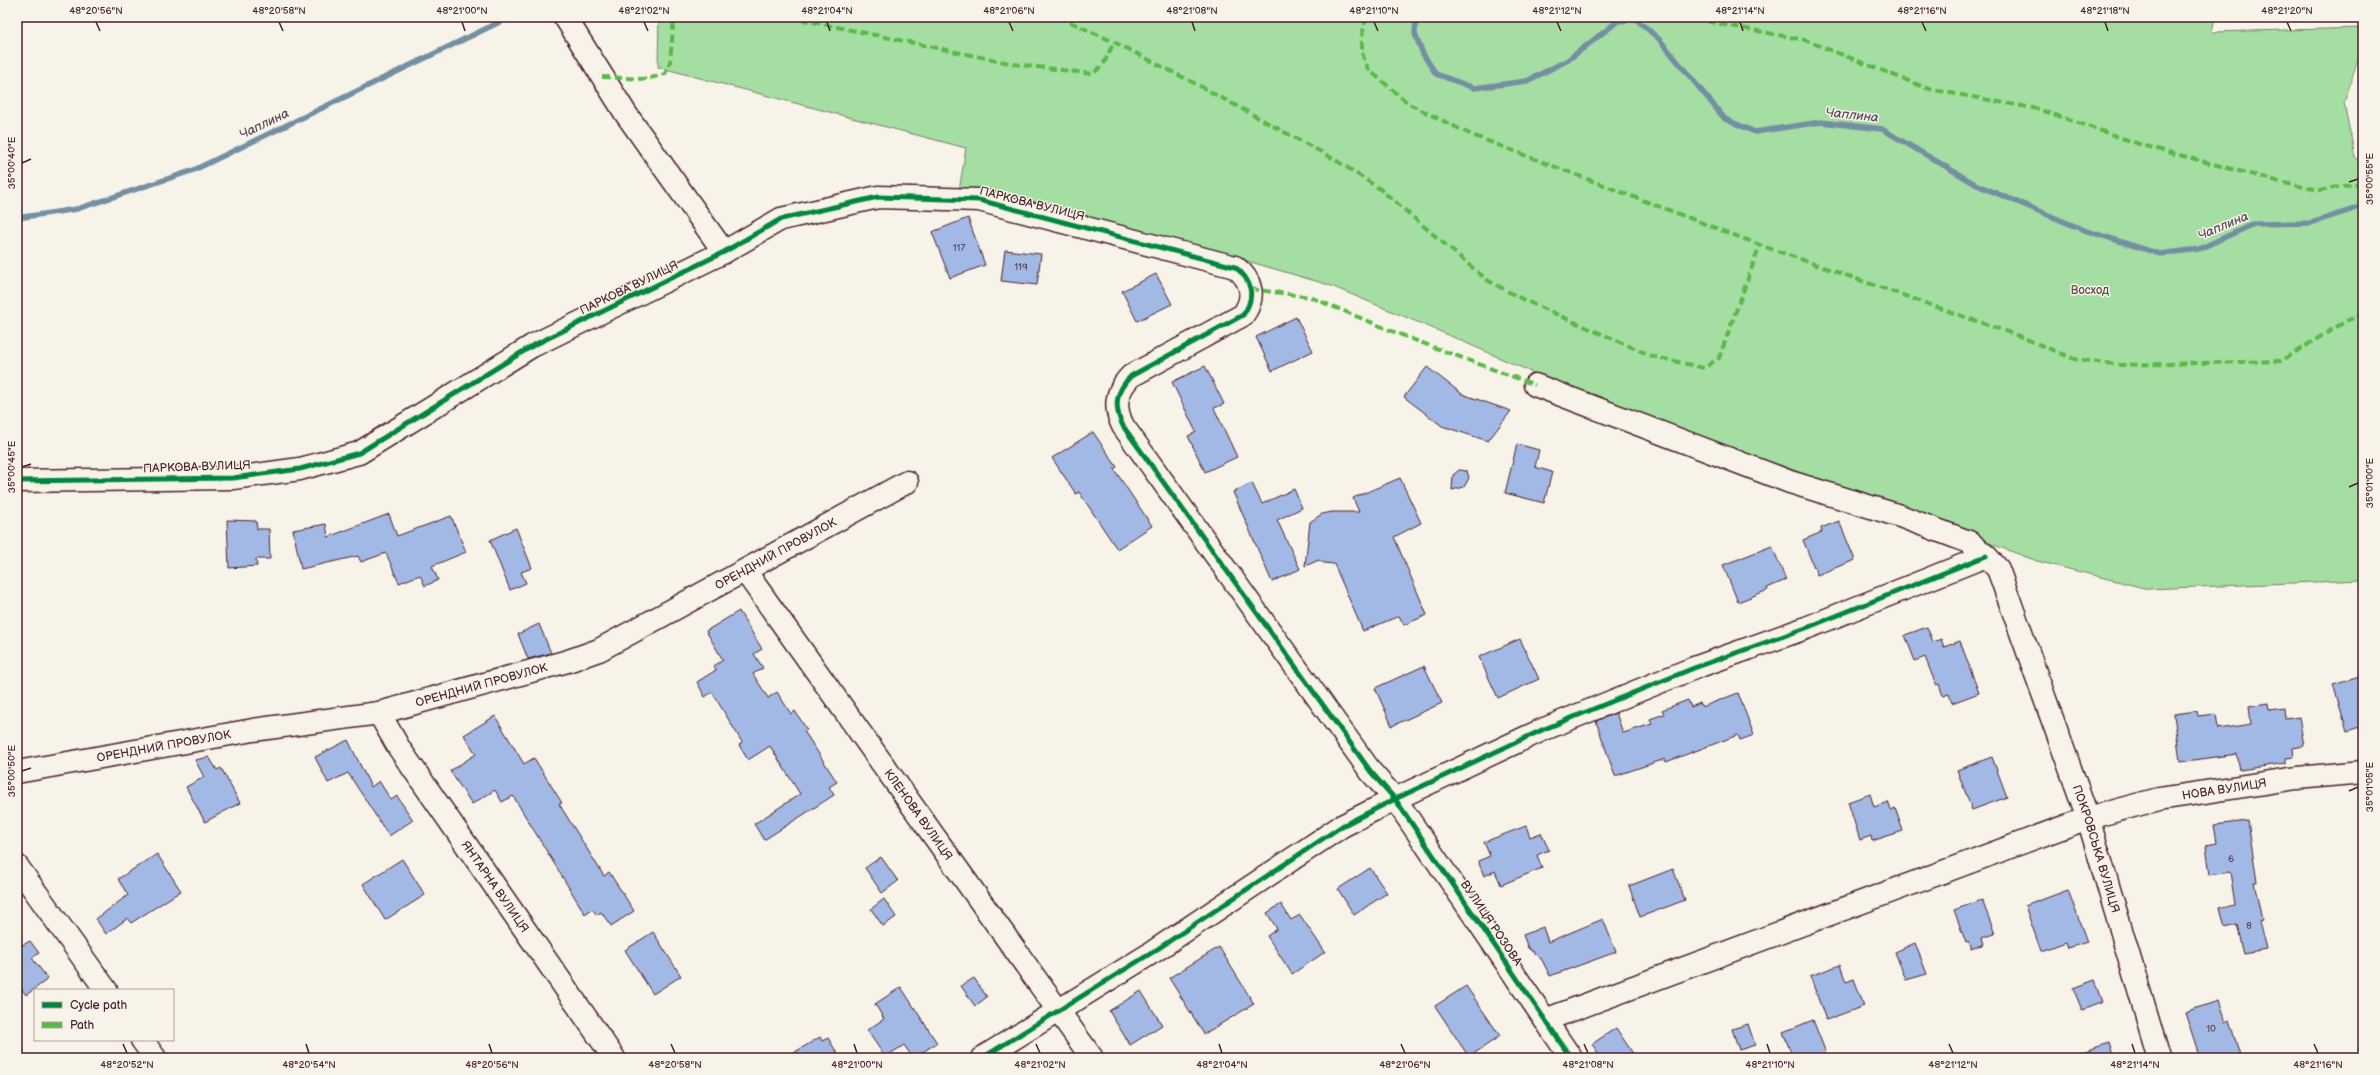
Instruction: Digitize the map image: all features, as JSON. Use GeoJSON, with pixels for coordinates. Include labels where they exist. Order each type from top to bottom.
{"type":"FeatureCollection","features":[{"type":"Feature","properties":{"kind":"street"},"geometry":{"type":"LineString","coordinates":[[565,17],[626,114],[724,252]]}},
{"type":"Feature","properties":{"kind":"street","name":"ПАРКОВА ВУЛИЦЯ"},"geometry":{"type":"LineString","coordinates":[[17,481],[233,478],[300,469],[359,453],[532,346],[724,252],[781,219],[878,197],[979,200],[1235,267],[1248,280],[1251,289]]}},
{"type":"Feature","properties":{"kind":"street","name":"ВУЛИЦЯ РОЗОВА"},"geometry":{"type":"LineString","coordinates":[[1251,289],[1248,307],[1239,318],[1131,376],[1123,384],[1118,393],[1116,404],[1118,416],[1123,426],[1370,772],[1395,798],[1571,1058]]}},
{"type":"Feature","properties":{"kind":"street","name":"ПОКРОВСЬКА ВУЛИЦЯ"},"geometry":{"type":"LineString","coordinates":[[1535,385],[1790,482],[1907,518],[1969,542],[1986,556],[1998,569],[2023,642],[2088,818],[2159,1058]]}},
{"type":"Feature","properties":{"kind":"street","name":"ОРЕНДНИЙ ПРОВУЛОК"},"geometry":{"type":"LineString","coordinates":[[17,772],[253,730],[379,713],[568,661],[599,650],[907,482]]}},
{"type":"Feature","properties":{"kind":"street"},"geometry":{"type":"LineString","coordinates":[[982,1058],[1154,952],[1342,826],[1395,798],[1549,727],[1694,668],[1806,628],[1986,556]]}},
{"type":"Feature","properties":{"kind":"street","name":"КЛЕНОВА ВУЛИЦЯ"},"geometry":{"type":"LineString","coordinates":[[745,570],[1092,1058]]}},
{"type":"Feature","properties":{"kind":"street","name":"ЯНТАРНА ВУЛИЦЯ"},"geometry":{"type":"LineString","coordinates":[[379,713],[398,748],[614,1058]]}},
{"type":"Feature","properties":{"kind":"street","name":"НОВА ВУЛИЦЯ"},"geometry":{"type":"LineString","coordinates":[[1546,1020],[2088,818],[2159,799],[2297,778],[2363,772]]}},
{"type":"Feature","properties":{"kind":"street"},"geometry":{"type":"LineString","coordinates":[[17,866],[105,989]]}},
{"type":"Feature","properties":{"kind":"street"},"geometry":{"type":"LineString","coordinates":[[143,1041],[155,1058]]}},
{"type":"Feature","properties":{"kind":"green space","name":"Восход"},"geometry":{"type":"Polygon","coordinates":[[[659,17],[2215,17],[2212,32],[2363,28],[2363,44],[2344,103],[2355,157],[2363,163],[2363,580],[2148,589],[2037,561],[1775,463],[1572,390],[1446,334],[1329,285],[1159,235],[959,191],[966,148],[658,67],[659,17]]]}},
{"type":"Feature","properties":{"kind":"building"},"geometry":{"type":"Polygon","coordinates":[[[968,218],[985,265],[950,278],[932,232],[968,218]]]}},
{"type":"Feature","properties":{"kind":"building"},"geometry":{"type":"Polygon","coordinates":[[[1005,250],[1041,254],[1037,285],[1001,281],[1005,250]]]}},
{"type":"Feature","properties":{"kind":"building"},"geometry":{"type":"Polygon","coordinates":[[[1156,274],[1172,304],[1137,321],[1122,291],[1156,274]]]}},
{"type":"Feature","properties":{"kind":"building"},"geometry":{"type":"Polygon","coordinates":[[[1296,317],[1313,351],[1272,371],[1256,337],[1296,317]]]}},
{"type":"Feature","properties":{"kind":"building"},"geometry":{"type":"Polygon","coordinates":[[[1205,366],[1224,404],[1214,408],[1237,457],[1205,472],[1188,436],[1196,432],[1172,382],[1205,366]]]}},
{"type":"Feature","properties":{"kind":"building"},"geometry":{"type":"Polygon","coordinates":[[[1427,367],[1462,394],[1511,411],[1488,441],[1442,426],[1404,397],[1427,367]]]}},
{"type":"Feature","properties":{"kind":"building"},"geometry":{"type":"Polygon","coordinates":[[[1093,432],[1117,467],[1114,469],[1152,526],[1117,549],[1079,492],[1076,494],[1052,458],[1093,432]]]}},
{"type":"Feature","properties":{"kind":"building"},"geometry":{"type":"Polygon","coordinates":[[[1517,444],[1539,450],[1535,467],[1552,472],[1544,503],[1505,493],[1517,444]]]}},
{"type":"Feature","properties":{"kind":"building"},"geometry":{"type":"Polygon","coordinates":[[[1459,470],[1467,471],[1469,478],[1464,487],[1452,490],[1453,475],[1459,470]]]}},
{"type":"Feature","properties":{"kind":"building"},"geometry":{"type":"Polygon","coordinates":[[[1400,478],[1421,523],[1394,537],[1427,615],[1404,625],[1399,616],[1363,631],[1334,564],[1324,563],[1319,560],[1305,566],[1310,522],[1322,514],[1332,512],[1359,512],[1353,498],[1400,478]]]}},
{"type":"Feature","properties":{"kind":"building"},"geometry":{"type":"Polygon","coordinates":[[[1252,483],[1262,504],[1294,489],[1302,508],[1277,520],[1300,569],[1272,582],[1233,492],[1252,483]]]}},
{"type":"Feature","properties":{"kind":"building"},"geometry":{"type":"Polygon","coordinates":[[[389,514],[397,536],[451,516],[466,552],[432,566],[438,580],[425,586],[420,575],[399,583],[386,553],[361,562],[358,556],[301,569],[293,530],[326,524],[328,537],[389,514]]]}},
{"type":"Feature","properties":{"kind":"building"},"geometry":{"type":"Polygon","coordinates":[[[227,520],[256,521],[257,529],[269,529],[270,559],[256,559],[257,566],[229,568],[227,520]]]}},
{"type":"Feature","properties":{"kind":"building"},"geometry":{"type":"Polygon","coordinates":[[[1839,521],[1855,560],[1817,575],[1803,540],[1822,532],[1821,528],[1839,521]]]}},
{"type":"Feature","properties":{"kind":"building"},"geometry":{"type":"Polygon","coordinates":[[[516,528],[532,568],[521,572],[526,583],[510,590],[490,540],[516,528]]]}},
{"type":"Feature","properties":{"kind":"building"},"geometry":{"type":"Polygon","coordinates":[[[1772,546],[1786,580],[1767,588],[1768,590],[1738,602],[1723,565],[1772,546]]]}},
{"type":"Feature","properties":{"kind":"building"},"geometry":{"type":"Polygon","coordinates":[[[739,611],[762,649],[754,654],[763,668],[753,674],[768,698],[777,692],[791,714],[795,711],[807,730],[804,731],[837,782],[829,787],[834,795],[764,840],[754,824],[800,794],[770,746],[748,760],[739,745],[742,742],[712,692],[705,697],[697,682],[716,670],[714,666],[723,660],[706,631],[739,611]]]}},
{"type":"Feature","properties":{"kind":"building"},"geometry":{"type":"Polygon","coordinates":[[[539,624],[551,653],[528,659],[518,634],[539,624]]]}},
{"type":"Feature","properties":{"kind":"building"},"geometry":{"type":"Polygon","coordinates":[[[1927,627],[1933,642],[1941,639],[1944,647],[1960,641],[1979,693],[1952,703],[1949,694],[1943,696],[1939,684],[1936,685],[1925,657],[1915,661],[1905,635],[1927,627]]]}},
{"type":"Feature","properties":{"kind":"building"},"geometry":{"type":"Polygon","coordinates":[[[1520,639],[1539,679],[1498,698],[1479,657],[1520,639]]]}},
{"type":"Feature","properties":{"kind":"building"},"geometry":{"type":"Polygon","coordinates":[[[1424,666],[1442,703],[1392,726],[1375,688],[1424,666]]]}},
{"type":"Feature","properties":{"kind":"building"},"geometry":{"type":"Polygon","coordinates":[[[2363,675],[2363,726],[2347,731],[2333,684],[2363,675]]]}},
{"type":"Feature","properties":{"kind":"building"},"geometry":{"type":"Polygon","coordinates":[[[1738,693],[1754,735],[1740,740],[1738,735],[1666,762],[1665,759],[1615,776],[1596,721],[1616,713],[1623,733],[1652,724],[1650,719],[1664,714],[1662,710],[1688,700],[1691,707],[1700,703],[1702,707],[1738,693]]]}},
{"type":"Feature","properties":{"kind":"building"},"geometry":{"type":"Polygon","coordinates":[[[2268,703],[2269,710],[2284,708],[2285,719],[2299,717],[2304,746],[2293,748],[2294,757],[2286,758],[2286,763],[2240,770],[2237,754],[2180,762],[2174,714],[2197,711],[2198,716],[2216,714],[2218,729],[2251,724],[2249,706],[2268,703]]]}},
{"type":"Feature","properties":{"kind":"building"},"geometry":{"type":"Polygon","coordinates":[[[495,716],[524,764],[534,758],[562,803],[559,804],[604,876],[609,872],[634,911],[611,926],[601,912],[597,915],[592,909],[585,914],[513,796],[502,802],[495,790],[472,804],[450,771],[476,754],[464,735],[495,716]]]}},
{"type":"Feature","properties":{"kind":"building"},"geometry":{"type":"Polygon","coordinates":[[[348,740],[371,787],[379,781],[391,800],[397,796],[413,820],[389,836],[348,773],[328,783],[315,757],[348,740]]]}},
{"type":"Feature","properties":{"kind":"building"},"geometry":{"type":"Polygon","coordinates":[[[209,757],[217,770],[221,768],[240,803],[205,822],[186,787],[204,777],[195,760],[209,757]]]}},
{"type":"Feature","properties":{"kind":"building"},"geometry":{"type":"Polygon","coordinates":[[[1992,757],[2007,797],[1972,810],[1957,770],[1992,757]]]}},
{"type":"Feature","properties":{"kind":"building"},"geometry":{"type":"Polygon","coordinates":[[[1870,794],[1874,807],[1888,802],[1891,810],[1895,808],[1903,831],[1872,841],[1871,836],[1860,840],[1848,802],[1870,794]]]}},
{"type":"Feature","properties":{"kind":"building"},"geometry":{"type":"Polygon","coordinates":[[[2248,821],[2257,882],[2254,882],[2262,920],[2259,921],[2266,949],[2244,953],[2237,925],[2225,928],[2220,908],[2235,904],[2230,872],[2210,875],[2206,845],[2217,843],[2214,825],[2248,821]]]}},
{"type":"Feature","properties":{"kind":"building"},"geometry":{"type":"Polygon","coordinates":[[[1526,826],[1530,837],[1541,833],[1549,850],[1537,855],[1542,868],[1501,885],[1495,871],[1484,876],[1478,861],[1490,856],[1484,842],[1526,826]]]}},
{"type":"Feature","properties":{"kind":"building"},"geometry":{"type":"Polygon","coordinates":[[[157,854],[181,891],[131,923],[128,918],[106,934],[96,919],[128,895],[118,879],[157,854]]]}},
{"type":"Feature","properties":{"kind":"building"},"geometry":{"type":"Polygon","coordinates":[[[881,857],[898,881],[882,893],[865,868],[881,857]]]}},
{"type":"Feature","properties":{"kind":"building"},"geometry":{"type":"Polygon","coordinates":[[[402,859],[425,895],[385,920],[363,884],[402,859]]]}},
{"type":"Feature","properties":{"kind":"building"},"geometry":{"type":"Polygon","coordinates":[[[1370,868],[1387,893],[1354,915],[1338,889],[1370,868]]]}},
{"type":"Feature","properties":{"kind":"building"},"geometry":{"type":"Polygon","coordinates":[[[1673,869],[1685,900],[1640,917],[1629,886],[1673,869]]]}},
{"type":"Feature","properties":{"kind":"building"},"geometry":{"type":"Polygon","coordinates":[[[2068,890],[2087,942],[2068,948],[2066,942],[2041,951],[2025,906],[2068,890]]]}},
{"type":"Feature","properties":{"kind":"building"},"geometry":{"type":"Polygon","coordinates":[[[884,899],[896,917],[883,926],[871,909],[884,899]]]}},
{"type":"Feature","properties":{"kind":"building"},"geometry":{"type":"Polygon","coordinates":[[[1982,900],[1995,934],[1982,938],[1984,944],[1971,949],[1968,942],[1966,943],[1954,910],[1982,900]]]}},
{"type":"Feature","properties":{"kind":"building"},"geometry":{"type":"Polygon","coordinates":[[[1281,904],[1291,920],[1300,915],[1325,952],[1292,974],[1267,936],[1277,929],[1267,913],[1281,904]]]}},
{"type":"Feature","properties":{"kind":"building"},"geometry":{"type":"Polygon","coordinates":[[[1603,919],[1616,952],[1550,976],[1542,960],[1528,948],[1523,935],[1543,927],[1548,942],[1603,919]]]}},
{"type":"Feature","properties":{"kind":"building"},"geometry":{"type":"Polygon","coordinates":[[[653,932],[681,976],[653,994],[625,950],[653,932]]]}},
{"type":"Feature","properties":{"kind":"building"},"geometry":{"type":"Polygon","coordinates":[[[17,937],[23,945],[30,941],[39,953],[32,958],[48,979],[26,995],[17,983],[17,937]]]}},
{"type":"Feature","properties":{"kind":"building"},"geometry":{"type":"Polygon","coordinates":[[[1915,943],[1927,974],[1906,980],[1895,952],[1915,943]]]}},
{"type":"Feature","properties":{"kind":"building"},"geometry":{"type":"Polygon","coordinates":[[[1219,947],[1254,1004],[1204,1034],[1169,978],[1219,947]]]}},
{"type":"Feature","properties":{"kind":"building"},"geometry":{"type":"Polygon","coordinates":[[[1840,965],[1846,982],[1854,979],[1864,1006],[1826,1020],[1810,976],[1840,965]]]}},
{"type":"Feature","properties":{"kind":"building"},"geometry":{"type":"Polygon","coordinates":[[[974,978],[987,997],[975,1006],[961,986],[974,978]]]}},
{"type":"Feature","properties":{"kind":"building"},"geometry":{"type":"Polygon","coordinates":[[[2095,980],[2103,1002],[2082,1010],[2073,988],[2095,980]]]}},
{"type":"Feature","properties":{"kind":"building"},"geometry":{"type":"Polygon","coordinates":[[[1466,986],[1500,1036],[1469,1057],[1435,1006],[1466,986]]]}},
{"type":"Feature","properties":{"kind":"building"},"geometry":{"type":"Polygon","coordinates":[[[901,987],[937,1043],[913,1058],[904,1045],[885,1057],[867,1030],[884,1019],[875,1004],[901,987]]]}},
{"type":"Feature","properties":{"kind":"building"},"geometry":{"type":"Polygon","coordinates":[[[1141,991],[1162,1025],[1130,1045],[1109,1011],[1141,991]]]}},
{"type":"Feature","properties":{"kind":"building"},"geometry":{"type":"Polygon","coordinates":[[[2218,1001],[2225,1022],[2229,1020],[2241,1058],[2200,1058],[2185,1012],[2218,1001]]]}},
{"type":"Feature","properties":{"kind":"building"},"geometry":{"type":"Polygon","coordinates":[[[1813,1020],[1828,1058],[1793,1058],[1783,1032],[1813,1020]]]}},
{"type":"Feature","properties":{"kind":"building"},"geometry":{"type":"Polygon","coordinates":[[[1748,1024],[1755,1045],[1739,1050],[1732,1029],[1748,1024]]]}},
{"type":"Feature","properties":{"kind":"building"},"geometry":{"type":"Polygon","coordinates":[[[1616,1028],[1636,1058],[1601,1058],[1592,1044],[1616,1028]]]}},
{"type":"Feature","properties":{"kind":"building"},"geometry":{"type":"Polygon","coordinates":[[[820,1037],[822,1041],[828,1038],[840,1058],[785,1058],[820,1037]]]}},
{"type":"Feature","properties":{"kind":"building"},"geometry":{"type":"Polygon","coordinates":[[[2110,1042],[2115,1058],[2071,1058],[2071,1054],[2110,1042]]]}},
{"type":"Feature","properties":{"kind":"waterway","name":"Чаплина"},"geometry":{"type":"LineString","coordinates":[[17,218],[77,209],[194,170],[510,17]]}},
{"type":"Feature","properties":{"kind":"waterway","name":"Чаплина"},"geometry":{"type":"LineString","coordinates":[[1416,17],[1415,34],[1423,54],[1436,74],[1474,88],[1527,81],[1568,60],[1618,21],[1636,19],[1659,39],[1725,119],[1755,132],[1821,122],[1882,129],[1977,185],[2084,230],[2160,254],[2199,249],[2254,224],[2311,223],[2363,206]]}},
{"type":"Feature","properties":{"kind":"marked path"},"geometry":{"type":"LineString","coordinates":[[602,77],[646,79],[665,74],[670,62],[674,17]]}},
{"type":"Feature","properties":{"kind":"marked path"},"geometry":{"type":"LineString","coordinates":[[789,17],[1014,64],[1093,74],[1104,63],[1114,42]]}},
{"type":"Feature","properties":{"kind":"marked path"},"geometry":{"type":"LineString","coordinates":[[1059,17],[1114,42],[1198,85],[1334,159],[1380,189],[1487,280],[1524,300],[1652,356],[1704,368],[1719,358],[1760,245]]}},
{"type":"Feature","properties":{"kind":"marked path"},"geometry":{"type":"LineString","coordinates":[[1366,17],[1362,36],[1362,53],[1368,69],[1409,104],[1472,135],[1760,245],[2019,336],[2074,359],[2121,365],[2281,361],[2346,321],[2363,314]]}},
{"type":"Feature","properties":{"kind":"marked path"},"geometry":{"type":"LineString","coordinates":[[1684,17],[1805,40],[1929,89],[2038,109],[2142,145],[2284,183],[2319,190],[2363,183]]}},
{"type":"Feature","properties":{"kind":"marked path"},"geometry":{"type":"LineString","coordinates":[[1251,289],[1310,297],[1409,338],[1535,385]]}},
{"type":"Feature","properties":{"kind":"cycle path"},"geometry":{"type":"LineString","coordinates":[[17,481],[233,478],[300,469],[359,453],[532,346],[724,252],[781,219],[878,197],[979,200],[1235,267],[1245,277],[1250,289],[1250,302],[1243,315],[1131,376],[1119,393],[1117,405],[1120,419],[1123,426],[1371,772],[1395,799],[1571,1058]]}},
{"type":"Feature","properties":{"kind":"cycle path"},"geometry":{"type":"LineString","coordinates":[[982,1058],[1153,952],[1342,826],[1395,799],[1542,730],[1694,668],[1806,628],[1986,556]]}}]}
